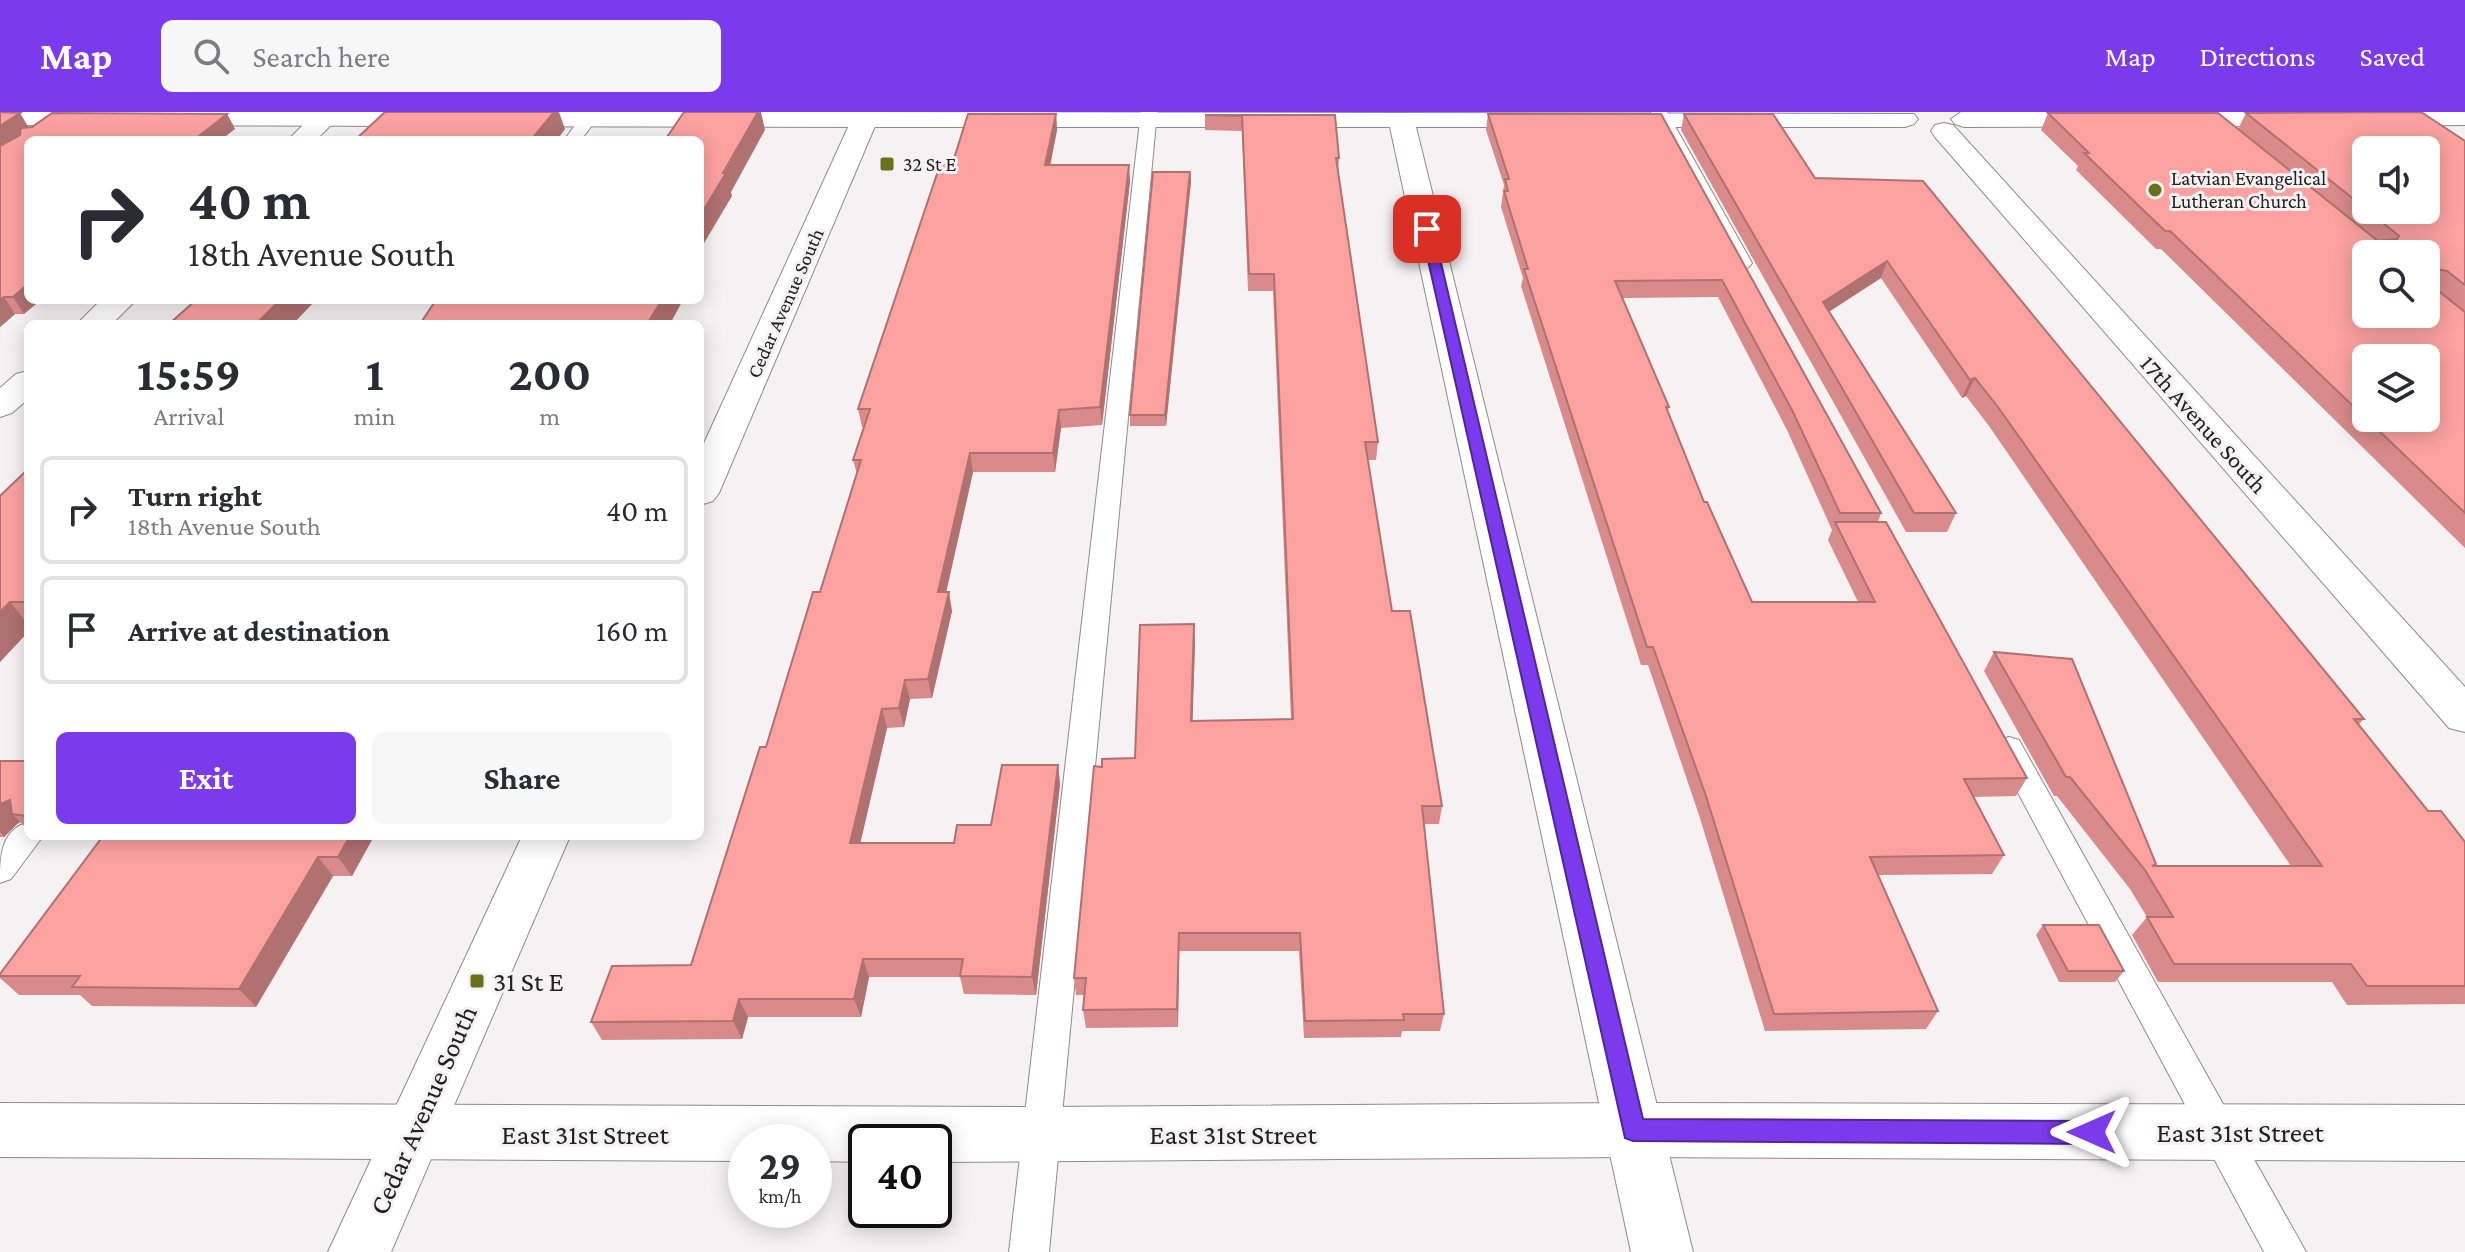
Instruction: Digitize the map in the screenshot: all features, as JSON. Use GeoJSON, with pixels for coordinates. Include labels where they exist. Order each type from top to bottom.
{"type":"FeatureCollection","features":[{"type":"Feature","properties":{"kind":"street"},"geometry":{"type":"LineString","coordinates":[[2456,112],[2465,117]]}},
{"type":"Feature","properties":{"kind":"street"},"geometry":{"type":"LineString","coordinates":[[0,117],[66,114],[1905,115],[1920,127],[1953,121],[2206,115],[2465,117]]}},
{"type":"Feature","properties":{"kind":"street"},"geometry":{"type":"LineString","coordinates":[[305,136],[327,115]]}},
{"type":"Feature","properties":{"kind":"street"},"geometry":{"type":"LineString","coordinates":[[1401,115],[1662,1252]]}},
{"type":"Feature","properties":{"kind":"street","name":"Cedar Avenue South"},"geometry":{"type":"LineString","coordinates":[[704,484],[867,116]]}},
{"type":"Feature","properties":{"kind":"street","name":"17th Avenue South"},"geometry":{"type":"LineString","coordinates":[[1953,121],[2465,716]]}},
{"type":"Feature","properties":{"kind":"street"},"geometry":{"type":"LineString","coordinates":[[98,320],[116,304]]}},
{"type":"Feature","properties":{"kind":"street"},"geometry":{"type":"LineString","coordinates":[[0,406],[24,385]]}},
{"type":"Feature","properties":{"kind":"street","name":"Cedar Avenue South"},"geometry":{"type":"LineString","coordinates":[[359,1252],[544,840]]}},
{"type":"Feature","properties":{"kind":"street","name":"East 31st Street"},"geometry":{"type":"LineString","coordinates":[[0,1130],[1041,1135],[1633,1130],[2465,1133]]}},
{"type":"Feature","properties":{"kind":"lane"},"geometry":{"type":"LineString","coordinates":[[40,132],[66,114]]}},
{"type":"Feature","properties":{"kind":"lane"},"geometry":{"type":"LineString","coordinates":[[1029,1252],[1149,115]]}},
{"type":"Feature","properties":{"kind":"lane"},"geometry":{"type":"LineString","coordinates":[[1661,115],[1759,293]]}},
{"type":"Feature","properties":{"kind":"lane"},"geometry":{"type":"LineString","coordinates":[[2206,115],[2233,138]]}},
{"type":"Feature","properties":{"kind":"lane"},"geometry":{"type":"LineString","coordinates":[[575,136],[591,116]]}},
{"type":"Feature","properties":{"kind":"lane"},"geometry":{"type":"LineString","coordinates":[[1997,726],[2286,1252]]}},
{"type":"Feature","properties":{"kind":"lane"},"geometry":{"type":"LineString","coordinates":[[0,870],[24,839]]}},
{"type":"Feature","properties":{"kind":"building"},"geometry":{"type":"Polygon","coordinates":[[[0,112],[20,113],[0,126],[0,112]]]}},
{"type":"Feature","properties":{"kind":"building"},"geometry":{"type":"Polygon","coordinates":[[[385,112],[554,112],[534,136],[359,136],[385,112]]]}},
{"type":"Feature","properties":{"kind":"building"},"geometry":{"type":"Polygon","coordinates":[[[684,112],[758,112],[704,209],[704,136],[668,136],[684,112]]]}},
{"type":"Feature","properties":{"kind":"building"},"geometry":{"type":"Polygon","coordinates":[[[2421,112],[2465,141],[2465,285],[2447,271],[2440,270],[2440,240],[2388,240],[2399,236],[2384,224],[2440,224],[2440,136],[2352,136],[2352,198],[2246,113],[2421,112]]]}},
{"type":"Feature","properties":{"kind":"building"},"geometry":{"type":"Polygon","coordinates":[[[52,113],[227,114],[199,136],[24,136],[24,287],[13,297],[0,300],[0,146],[20,135],[21,128],[32,127],[52,113]]]}},
{"type":"Feature","properties":{"kind":"building"},"geometry":{"type":"Polygon","coordinates":[[[2048,113],[2218,113],[2352,220],[2352,224],[2357,224],[2377,240],[2352,240],[2352,328],[2440,328],[2440,292],[2465,312],[2465,513],[2380,432],[2440,432],[2440,344],[2352,344],[2352,405],[2170,231],[2165,231],[2084,153],[2089,153],[2048,113]]]}},
{"type":"Feature","properties":{"kind":"building"},"geometry":{"type":"Polygon","coordinates":[[[968,114],[1056,114],[1045,165],[1129,165],[1100,407],[1059,410],[1053,453],[970,453],[938,592],[949,592],[928,679],[905,680],[899,708],[882,709],[850,843],[954,843],[957,825],[991,825],[1002,765],[1058,765],[1032,977],[960,976],[963,959],[863,959],[854,999],[739,999],[733,1021],[591,1022],[612,966],[691,965],[760,747],[766,747],[813,592],[820,592],[861,460],[853,460],[870,409],[858,409],[940,165],[952,165],[968,114]]]}},
{"type":"Feature","properties":{"kind":"building"},"geometry":{"type":"Polygon","coordinates":[[[1488,114],[1661,114],[1881,513],[1840,513],[1793,412],[1722,280],[1615,281],[1669,407],[1666,407],[1704,502],[1707,502],[1752,602],[1875,602],[1835,522],[1886,522],[2027,778],[1964,779],[2004,855],[1870,857],[1938,1011],[1774,1014],[1706,796],[1653,647],[1647,647],[1524,269],[1528,269],[1504,191],[1508,191],[1505,179],[1509,179],[1488,114]]]}},
{"type":"Feature","properties":{"kind":"building"},"geometry":{"type":"Polygon","coordinates":[[[1684,114],[1773,114],[1815,178],[1923,181],[2364,719],[2354,719],[2428,811],[2441,811],[2465,842],[2465,986],[2367,986],[2351,964],[2174,964],[2147,917],[2173,917],[2145,870],[2070,777],[2066,777],[1994,652],[2072,659],[2156,864],[2152,866],[2322,866],[1998,407],[1975,378],[1970,380],[1887,261],[1823,302],[1956,513],[1914,513],[1684,114]]]}},
{"type":"Feature","properties":{"kind":"building"},"geometry":{"type":"Polygon","coordinates":[[[1205,115],[1335,115],[1339,158],[1336,158],[1378,442],[1365,442],[1392,611],[1410,611],[1442,806],[1422,806],[1444,1014],[1403,1014],[1404,1020],[1305,1021],[1300,933],[1179,933],[1177,1009],[1083,1010],[1086,978],[1074,978],[1094,766],[1102,767],[1102,759],[1135,758],[1140,625],[1194,624],[1191,721],[1293,719],[1274,274],[1249,274],[1242,116],[1205,115]]]}},
{"type":"Feature","properties":{"kind":"building"},"geometry":{"type":"Polygon","coordinates":[[[1153,172],[1190,172],[1165,415],[1130,415],[1153,172]]]}},
{"type":"Feature","properties":{"kind":"building"},"geometry":{"type":"Polygon","coordinates":[[[192,304],[276,304],[260,320],[174,320],[192,304]]]}},
{"type":"Feature","properties":{"kind":"building"},"geometry":{"type":"Polygon","coordinates":[[[433,304],[660,304],[650,320],[423,320],[433,304]]]}},
{"type":"Feature","properties":{"kind":"building"},"geometry":{"type":"Polygon","coordinates":[[[24,473],[24,602],[10,602],[0,612],[0,496],[24,473]]]}},
{"type":"Feature","properties":{"kind":"building"},"geometry":{"type":"Polygon","coordinates":[[[0,761],[24,761],[24,816],[12,814],[10,800],[0,804],[0,761]]]}},
{"type":"Feature","properties":{"kind":"building"},"geometry":{"type":"Polygon","coordinates":[[[100,840],[348,840],[338,857],[318,857],[239,989],[72,987],[80,976],[0,974],[100,840]]]}},
{"type":"Feature","properties":{"kind":"building"},"geometry":{"type":"Polygon","coordinates":[[[2043,925],[2099,925],[2124,971],[2068,971],[2043,925]]]}},
{"type":"Feature","properties":{"kind":"place","name":"32 St E"},"geometry":{"type":"Point","coordinates":[887,164]}},
{"type":"Feature","properties":{"kind":"place","name":"Latvian Evangelical Lutheran Church"},"geometry":{"type":"Point","coordinates":[2155,190]}},
{"type":"Feature","properties":{"kind":"place","name":"31 St E"},"geometry":{"type":"Point","coordinates":[477,981]}},
{"type":"Feature","properties":{"kind":"route"},"geometry":{"type":"LineString","coordinates":[[1427,229],[1633,1130],[2092,1132]]}}]}
